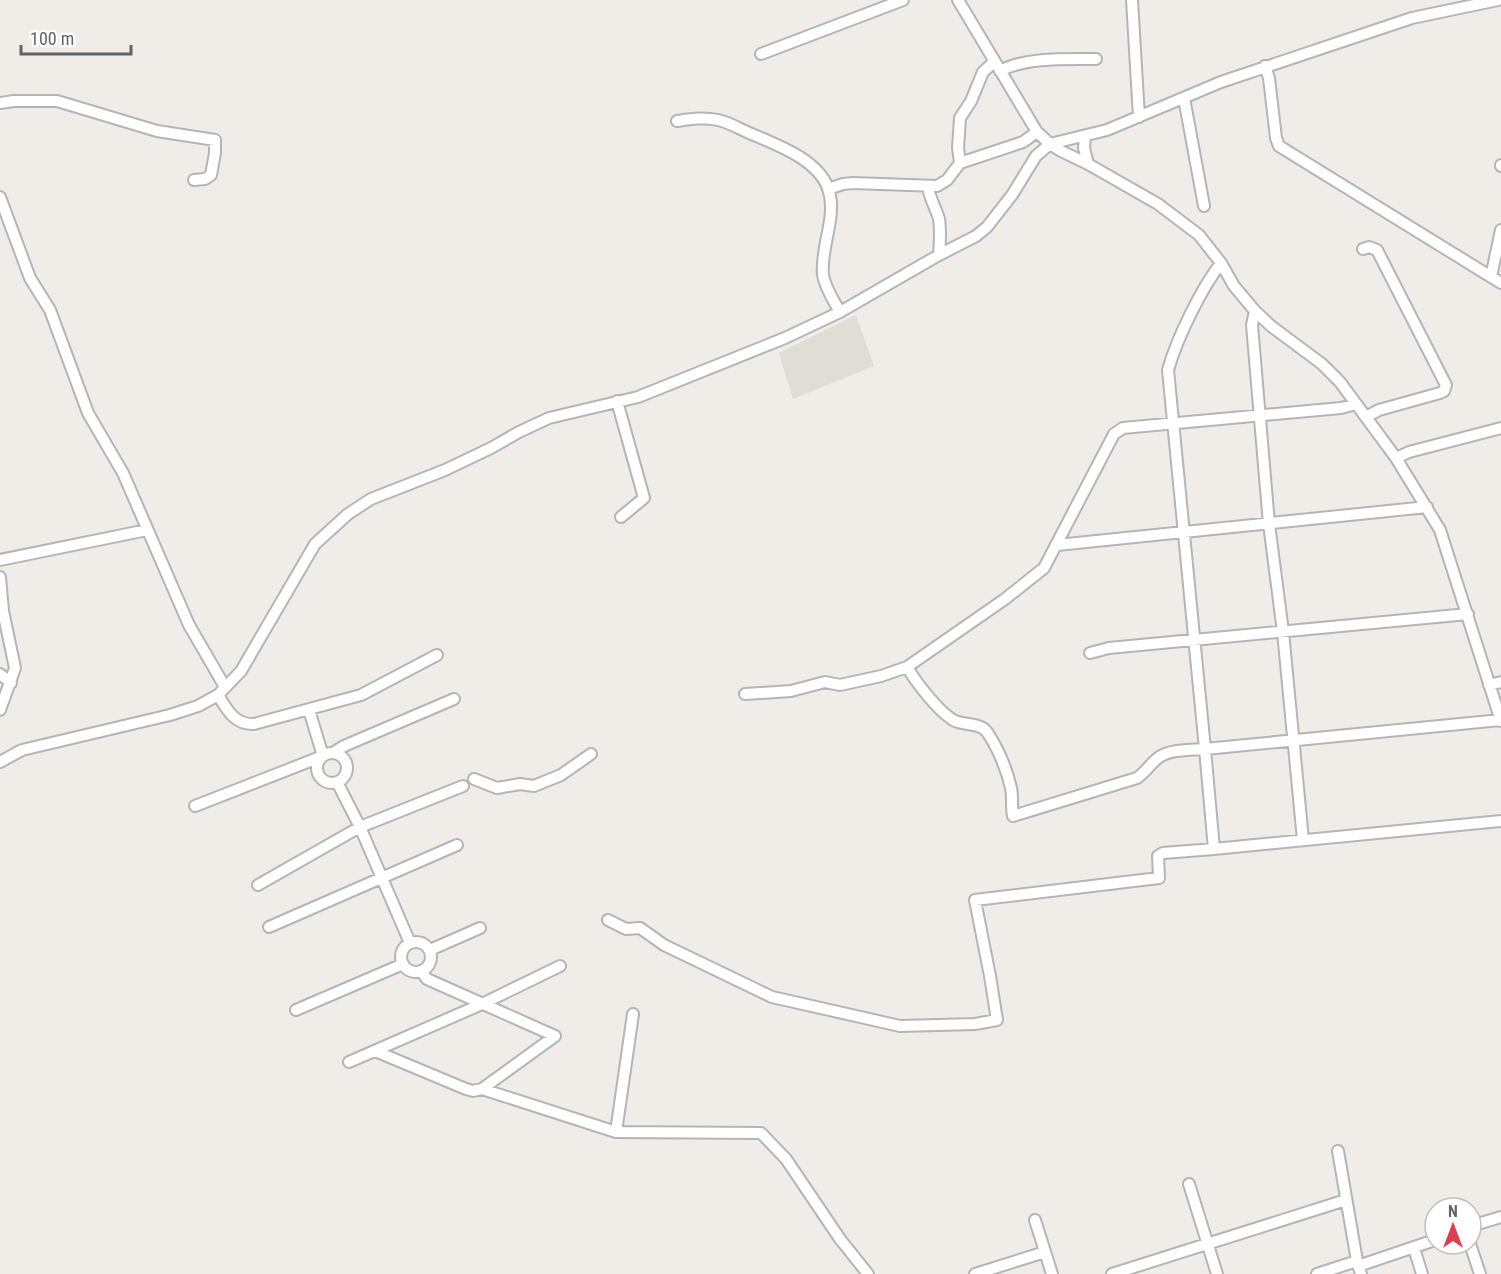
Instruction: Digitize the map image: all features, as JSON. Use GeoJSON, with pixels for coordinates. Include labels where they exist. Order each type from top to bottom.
{"type":"FeatureCollection","features":[{"type":"Feature","properties":{"kind":"street"},"geometry":{"type":"LineString","coordinates":[[761,54],[903,0]]}},
{"type":"Feature","properties":{"kind":"street"},"geometry":{"type":"LineString","coordinates":[[907,667],[917,683],[952,720],[982,727],[987,732],[1001,759],[1011,790],[1010,805],[1013,816],[1137,778],[1146,772],[1159,757],[1168,753],[1501,720],[1445,541],[1396,458],[1366,417],[1322,364],[1271,326],[1255,311],[1234,286],[1221,263],[1199,235],[1158,204],[1050,144],[1037,132],[958,0]]}},
{"type":"Feature","properties":{"kind":"street"},"geometry":{"type":"LineString","coordinates":[[1132,0],[1139,117]]}},
{"type":"Feature","properties":{"kind":"street"},"geometry":{"type":"LineString","coordinates":[[0,762],[22,750],[170,715],[198,706],[221,691],[241,671],[315,544],[348,514],[371,499],[446,470],[549,418],[638,396],[785,338],[840,312],[976,236],[987,227],[1012,195],[1036,156],[1050,144],[1107,130],[1265,66],[1412,18],[1498,0]]}},
{"type":"Feature","properties":{"kind":"street"},"geometry":{"type":"LineString","coordinates":[[960,163],[958,148],[960,117],[971,101],[983,72],[997,67],[1023,63],[1061,59],[1096,59]]}},
{"type":"Feature","properties":{"kind":"street"},"geometry":{"type":"LineString","coordinates":[[1265,66],[1269,78],[1276,138],[1279,146],[1496,280],[1501,230]]}},
{"type":"Feature","properties":{"kind":"street"},"geometry":{"type":"LineString","coordinates":[[1184,98],[1204,206]]}},
{"type":"Feature","properties":{"kind":"street"},"geometry":{"type":"LineString","coordinates":[[0,103],[57,101],[157,131],[215,140],[211,175],[205,179],[194,180]]}},
{"type":"Feature","properties":{"kind":"street"},"geometry":{"type":"LineString","coordinates":[[677,121],[701,117],[720,120],[792,152],[811,166],[828,189],[830,225],[823,261],[823,276],[840,312]]}},
{"type":"Feature","properties":{"kind":"street"},"geometry":{"type":"LineString","coordinates":[[828,189],[853,183],[937,186],[947,180],[960,163],[1023,142],[1037,132]]}},
{"type":"Feature","properties":{"kind":"street"},"geometry":{"type":"LineString","coordinates":[[1085,137],[1084,148],[1088,164]]}},
{"type":"Feature","properties":{"kind":"street"},"geometry":{"type":"LineString","coordinates":[[927,186],[939,223],[939,255]]}},
{"type":"Feature","properties":{"kind":"street"},"geometry":{"type":"LineString","coordinates":[[0,197],[30,278],[50,310],[88,413],[123,473],[189,625],[221,691],[228,713],[246,725],[309,710],[360,695],[437,656]]}},
{"type":"Feature","properties":{"kind":"street"},"geometry":{"type":"LineString","coordinates":[[1363,249],[1370,247],[1377,250],[1446,385],[1444,391],[1440,393],[1379,410],[1366,417]]}},
{"type":"Feature","properties":{"kind":"street"},"geometry":{"type":"LineString","coordinates":[[1214,849],[1168,370],[1173,353],[1196,305],[1211,276],[1221,263]]}},
{"type":"Feature","properties":{"kind":"street"},"geometry":{"type":"LineString","coordinates":[[1255,311],[1252,325],[1259,414],[1303,840]]}},
{"type":"Feature","properties":{"kind":"street"},"geometry":{"type":"LineString","coordinates":[[617,401],[644,498],[621,517]]}},
{"type":"Feature","properties":{"kind":"street"},"geometry":{"type":"LineString","coordinates":[[745,694],[791,691],[825,682],[840,685],[881,676],[907,667],[1005,599],[1044,568],[1057,545],[1059,535],[1114,434],[1123,428],[1341,408],[1356,404]]}},
{"type":"Feature","properties":{"kind":"street"},"geometry":{"type":"LineString","coordinates":[[1396,458],[1409,452],[1501,428]]}},
{"type":"Feature","properties":{"kind":"street"},"geometry":{"type":"LineString","coordinates":[[1057,545],[1427,507]]}},
{"type":"Feature","properties":{"kind":"street"},"geometry":{"type":"LineString","coordinates":[[0,560],[147,530]]}},
{"type":"Feature","properties":{"kind":"street"},"geometry":{"type":"LineString","coordinates":[[0,577],[3,611],[15,668],[0,710]]}},
{"type":"Feature","properties":{"kind":"street"},"geometry":{"type":"LineString","coordinates":[[1090,653],[1109,648],[1468,615]]}},
{"type":"Feature","properties":{"kind":"street"},"geometry":{"type":"LineString","coordinates":[[0,674],[11,683]]}},
{"type":"Feature","properties":{"kind":"street"},"geometry":{"type":"LineString","coordinates":[[1489,685],[1501,681]]}},
{"type":"Feature","properties":{"kind":"street"},"geometry":{"type":"LineString","coordinates":[[195,806],[328,754],[454,699]]}},
{"type":"Feature","properties":{"kind":"street"},"geometry":{"type":"LineString","coordinates":[[309,710],[328,754]]}},
{"type":"Feature","properties":{"kind":"street"},"geometry":{"type":"LineString","coordinates":[[328,754],[342,757],[347,766],[345,776],[337,783],[323,781],[317,773],[317,763],[328,754]]}},
{"type":"Feature","properties":{"kind":"street"},"geometry":{"type":"LineString","coordinates":[[474,779],[497,788],[520,784],[534,786],[561,775],[591,754]]}},
{"type":"Feature","properties":{"kind":"street"},"geometry":{"type":"LineString","coordinates":[[337,783],[360,827],[410,943]]}},
{"type":"Feature","properties":{"kind":"street"},"geometry":{"type":"LineString","coordinates":[[258,885],[360,827],[464,786]]}},
{"type":"Feature","properties":{"kind":"street"},"geometry":{"type":"LineString","coordinates":[[608,920],[626,929],[640,928],[664,945],[772,997],[900,1026],[975,1024],[997,1020],[975,900],[1160,878],[1158,856],[1163,853],[1501,821]]}},
{"type":"Feature","properties":{"kind":"street"},"geometry":{"type":"LineString","coordinates":[[269,927],[457,845]]}},
{"type":"Feature","properties":{"kind":"street"},"geometry":{"type":"LineString","coordinates":[[430,950],[480,928]]}},
{"type":"Feature","properties":{"kind":"street"},"geometry":{"type":"LineString","coordinates":[[410,943],[423,943],[430,950],[429,965],[421,971],[412,971],[403,964],[402,952],[410,943]]}},
{"type":"Feature","properties":{"kind":"street"},"geometry":{"type":"LineString","coordinates":[[296,1010],[403,964]]}},
{"type":"Feature","properties":{"kind":"street"},"geometry":{"type":"LineString","coordinates":[[349,1062],[482,1004],[560,966]]}},
{"type":"Feature","properties":{"kind":"street"},"geometry":{"type":"LineString","coordinates":[[375,1051],[473,1091],[482,1089],[555,1036],[427,979],[421,971]]}},
{"type":"Feature","properties":{"kind":"street"},"geometry":{"type":"LineString","coordinates":[[616,1132],[633,1014]]}},
{"type":"Feature","properties":{"kind":"street"},"geometry":{"type":"LineString","coordinates":[[482,1089],[616,1132],[761,1133],[786,1160],[840,1239],[868,1274]]}},
{"type":"Feature","properties":{"kind":"street"},"geometry":{"type":"LineString","coordinates":[[1338,1151],[1358,1267]]}},
{"type":"Feature","properties":{"kind":"street"},"geometry":{"type":"LineString","coordinates":[[1189,1184],[1217,1274]]}},
{"type":"Feature","properties":{"kind":"street"},"geometry":{"type":"LineString","coordinates":[[1112,1274],[1346,1200]]}},
{"type":"Feature","properties":{"kind":"street"},"geometry":{"type":"LineString","coordinates":[[1483,1222],[1501,1217]]}},
{"type":"Feature","properties":{"kind":"street"},"geometry":{"type":"LineString","coordinates":[[1035,1221],[1052,1274]]}},
{"type":"Feature","properties":{"kind":"street"},"geometry":{"type":"LineString","coordinates":[[1317,1274],[1358,1267],[1423,1245]]}},
{"type":"Feature","properties":{"kind":"street"},"geometry":{"type":"LineString","coordinates":[[1414,1248],[1422,1274]]}},
{"type":"Feature","properties":{"kind":"street"},"geometry":{"type":"LineString","coordinates":[[975,1274],[1045,1252]]}},
{"type":"Feature","properties":{"kind":"street"},"geometry":{"type":"LineString","coordinates":[[1474,1256],[1480,1274]]}},
{"type":"Feature","properties":{"kind":"shaded area"},"geometry":{"type":"Polygon","coordinates":[[[856,315],[874,366],[793,399],[779,353],[856,315]]]}}]}
